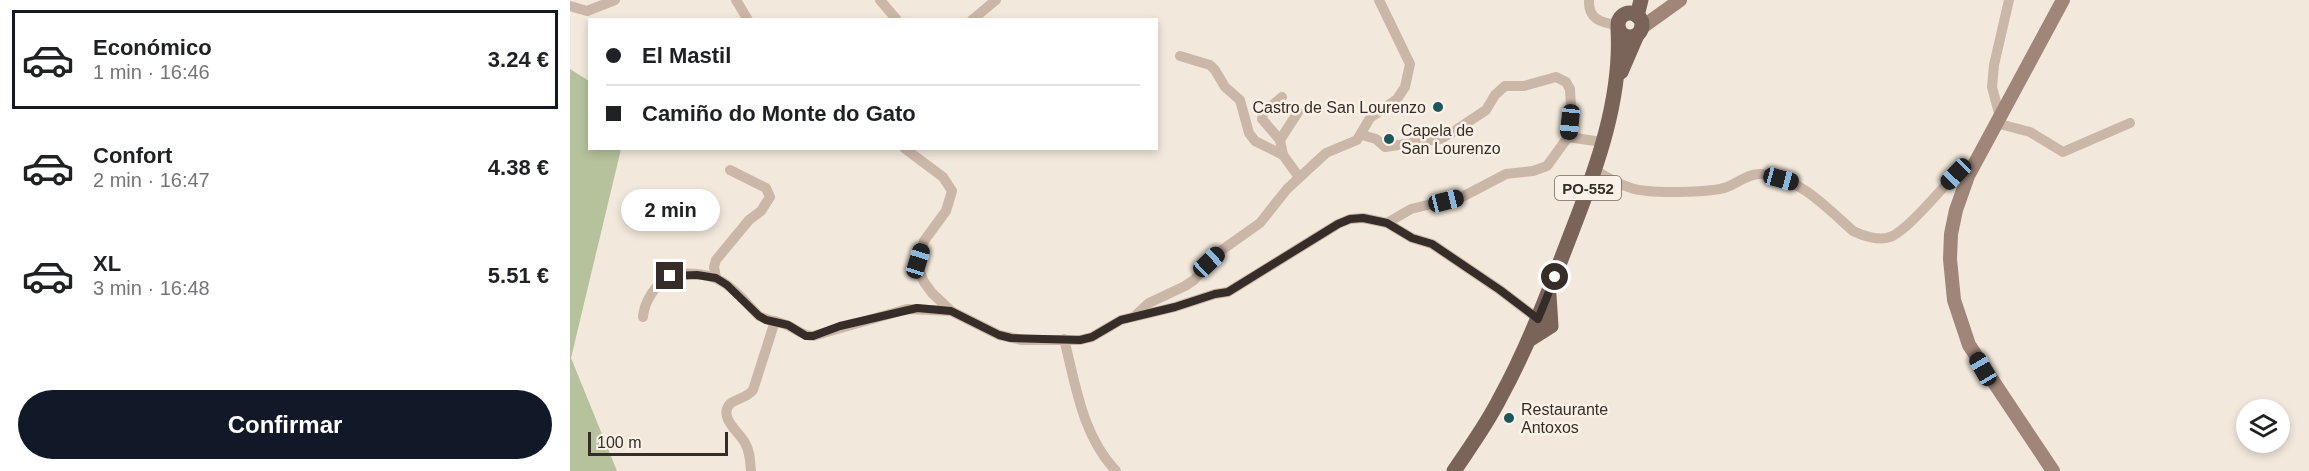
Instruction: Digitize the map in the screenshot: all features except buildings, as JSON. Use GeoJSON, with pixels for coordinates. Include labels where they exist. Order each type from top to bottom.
{"type":"FeatureCollection","features":[{"type":"Feature","properties":{"kind":"main road"},"geometry":{"type":"LineString","coordinates":[[2053,471],[2026,434],[1969,345],[1954,300],[1950,259],[1951,234],[1956,210],[1968,176],[2063,0]]}},
{"type":"Feature","properties":{"kind":"main road"},"geometry":{"type":"LineString","coordinates":[[1630,21],[1678,1]]}},
{"type":"Feature","properties":{"kind":"main road"},"geometry":{"type":"LineString","coordinates":[[1646,3],[1678,1]]}},
{"type":"Feature","properties":{"kind":"main road","name":"PO-552"},"geometry":{"type":"LineString","coordinates":[[1545,322],[1549,292],[1595,170],[1630,21],[1646,3]]}},
{"type":"Feature","properties":{"kind":"main road"},"geometry":{"type":"LineString","coordinates":[[1454,471],[1501,398],[1528,340],[1545,322]]}},
{"type":"Feature","properties":{"kind":"main road"},"geometry":{"type":"LineString","coordinates":[[2026,434],[2044,471]]}},
{"type":"Feature","properties":{"kind":"street"},"geometry":{"type":"LineString","coordinates":[[570,6],[587,11],[615,0]]}},
{"type":"Feature","properties":{"kind":"street"},"geometry":{"type":"LineString","coordinates":[[736,0],[747,18]]}},
{"type":"Feature","properties":{"kind":"street"},"geometry":{"type":"LineString","coordinates":[[880,0],[895,18]]}},
{"type":"Feature","properties":{"kind":"street"},"geometry":{"type":"LineString","coordinates":[[974,18],[996,0]]}},
{"type":"Feature","properties":{"kind":"street"},"geometry":{"type":"LineString","coordinates":[[1134,317],[1149,303],[1185,286],[1219,252],[1268,216],[1277,200],[1326,153],[1344,147],[1362,135],[1370,118],[1397,99],[1405,87],[1410,73],[1410,64],[1379,0]]}},
{"type":"Feature","properties":{"kind":"street"},"geometry":{"type":"LineString","coordinates":[[1589,0],[1590,10],[1599,22],[1630,21]]}},
{"type":"Feature","properties":{"kind":"street"},"geometry":{"type":"LineString","coordinates":[[2009,0],[1994,65],[1992,87],[1998,120],[2030,132],[2062,152],[2130,123]]}},
{"type":"Feature","properties":{"kind":"street"},"geometry":{"type":"LineString","coordinates":[[1180,56],[1210,65],[1225,87],[1240,100],[1249,132],[1255,141],[1283,155]]}},
{"type":"Feature","properties":{"kind":"street"},"geometry":{"type":"LineString","coordinates":[[1362,135],[1376,139],[1385,147],[1440,139],[1472,121],[1486,110],[1495,95],[1505,86],[1524,86],[1556,77],[1566,82],[1570,89],[1568,138],[1547,166],[1533,171],[1506,174],[1464,196],[1411,209],[1387,223]]}},
{"type":"Feature","properties":{"kind":"street"},"geometry":{"type":"LineString","coordinates":[[1282,97],[1262,115],[1263,122],[1280,140],[1283,155],[1299,177]]}},
{"type":"Feature","properties":{"kind":"street"},"geometry":{"type":"LineString","coordinates":[[1280,140],[1298,112]]}},
{"type":"Feature","properties":{"kind":"street"},"geometry":{"type":"LineString","coordinates":[[1568,138],[1602,142]]}},
{"type":"Feature","properties":{"kind":"street"},"geometry":{"type":"LineString","coordinates":[[907,150],[943,177],[952,191],[946,211],[924,241],[918,261],[924,282],[951,311],[999,335],[1011,338],[1092,337],[1112,324],[1238,288],[1268,266],[1350,219],[1363,218],[1387,223],[1412,238],[1432,244],[1545,322]]}},
{"type":"Feature","properties":{"kind":"street"},"geometry":{"type":"LineString","coordinates":[[716,278],[714,267],[716,260],[749,220],[761,211],[770,197],[766,188],[730,170]]}},
{"type":"Feature","properties":{"kind":"street"},"geometry":{"type":"LineString","coordinates":[[1595,170],[1611,180],[1643,191],[1711,191],[1760,174],[1793,183],[1805,189],[1853,231],[1860,235],[1884,239],[1899,232],[1956,174],[1968,176]]}},
{"type":"Feature","properties":{"kind":"street"},"geometry":{"type":"LineString","coordinates":[[643,317],[643,310],[650,296],[670,276],[697,275],[716,278],[727,285],[759,316],[788,325],[806,336],[813,336],[907,309],[951,311]]}},
{"type":"Feature","properties":{"kind":"street"},"geometry":{"type":"LineString","coordinates":[[751,471],[747,444],[732,426],[727,408],[731,403],[749,395],[753,390],[774,321]]}},
{"type":"Feature","properties":{"kind":"street"},"geometry":{"type":"LineString","coordinates":[[1064,339],[1081,411],[1107,461],[1116,471]]}},
{"type":"Feature","properties":{"kind":"green space"},"geometry":{"type":"Polygon","coordinates":[[[570,69],[588,80],[588,150],[621,150],[571,358],[617,471],[570,471],[570,69]]]}},
{"type":"Feature","properties":{"kind":"place","name":"Castro de San Lourenzo"},"geometry":{"type":"Point","coordinates":[1438,107]}},
{"type":"Feature","properties":{"kind":"place","name":"Capela de San Lourenzo"},"geometry":{"type":"Point","coordinates":[1389,139]}},
{"type":"Feature","properties":{"kind":"place","name":"Restaurante Antoxos"},"geometry":{"type":"Point","coordinates":[1509,418]}},
{"type":"Feature","properties":{"kind":"route"},"geometry":{"type":"LineString","coordinates":[[670,276],[685,274],[716,278],[727,285],[759,316],[788,325],[806,336],[917,308],[940,312],[951,311],[999,335],[1022,340],[1080,340],[1092,337],[1121,320],[1228,292],[1238,288],[1259,272],[1338,224],[1350,219],[1363,218],[1387,223],[1412,238],[1432,244],[1538,319],[1555,277]]}}]}
